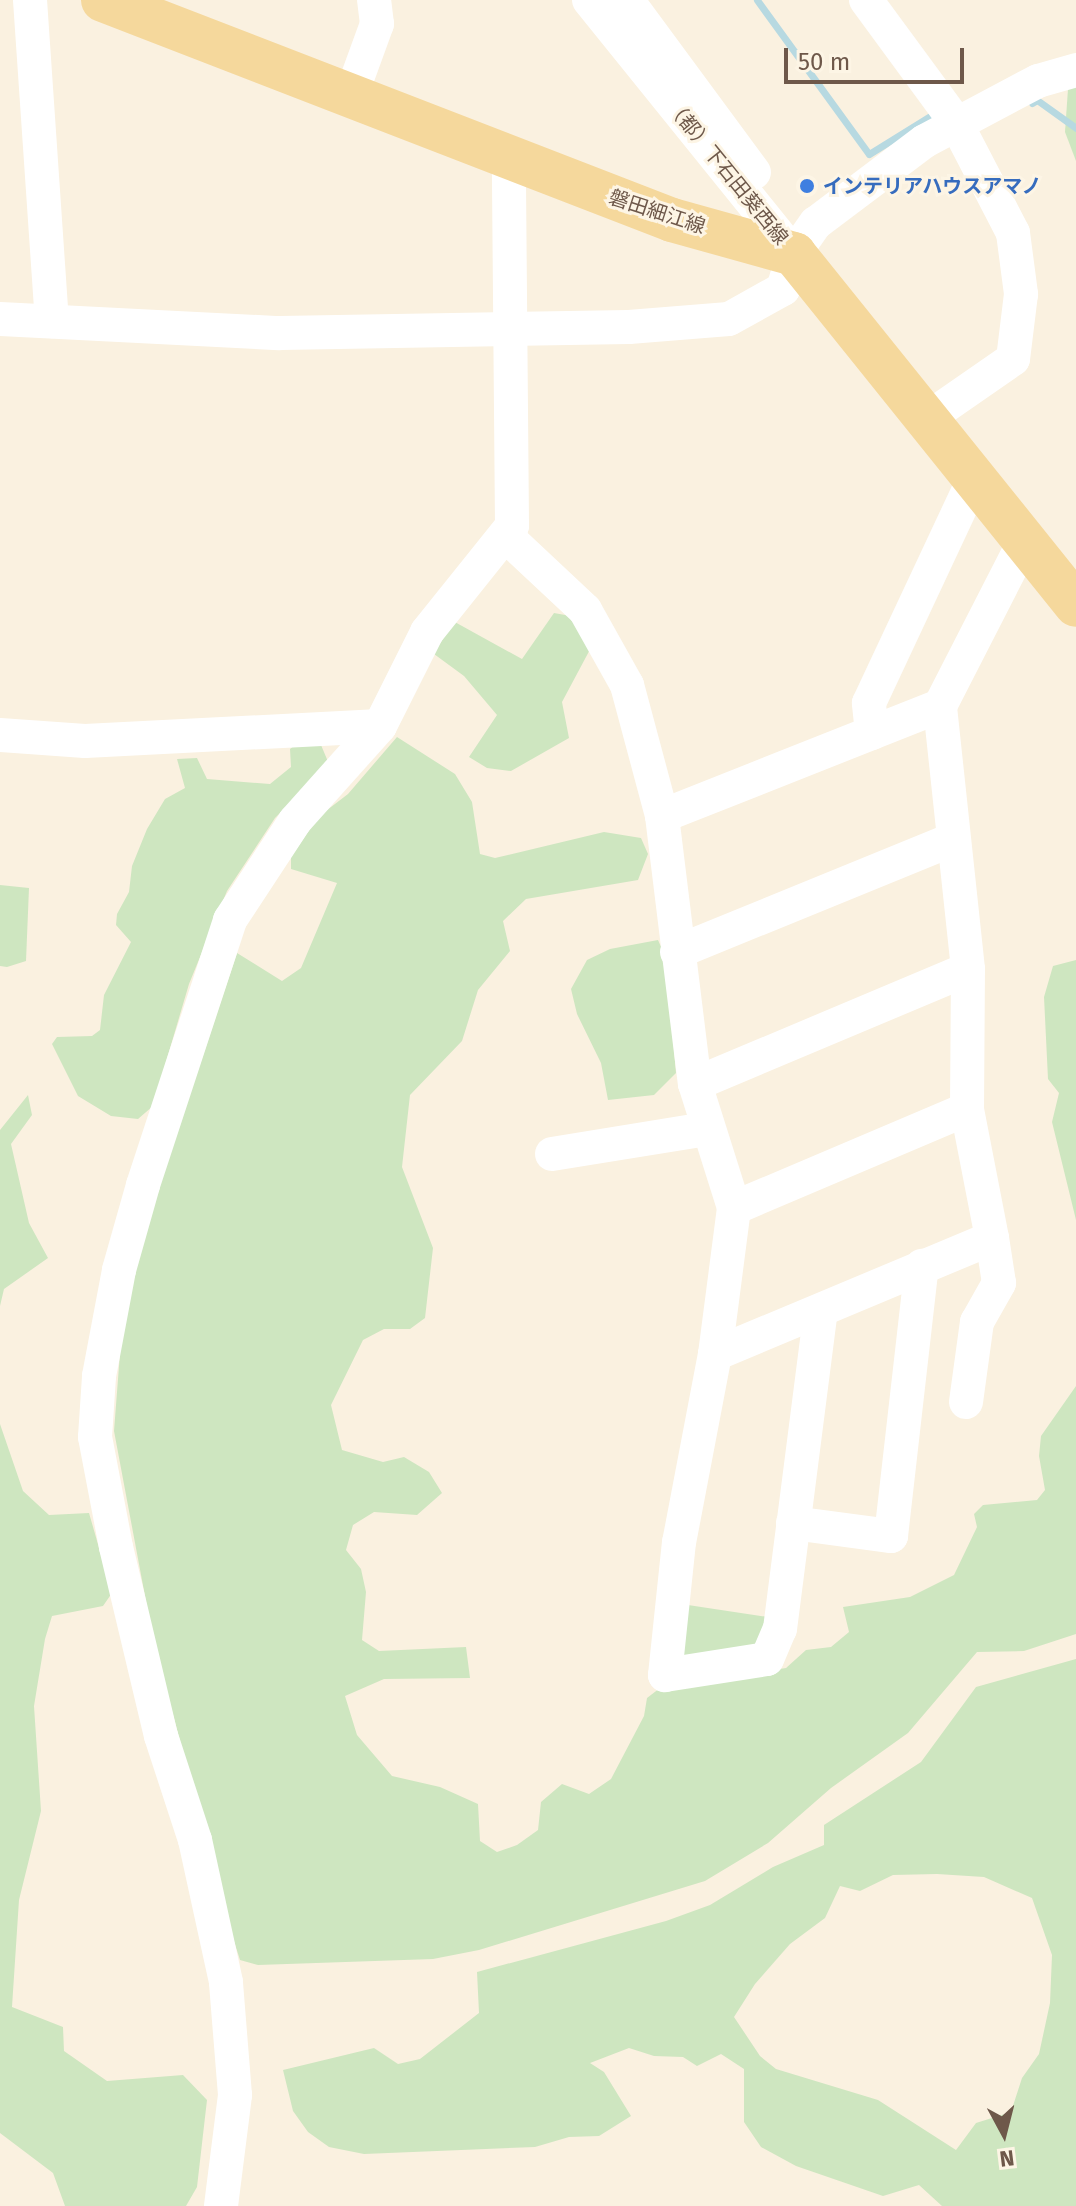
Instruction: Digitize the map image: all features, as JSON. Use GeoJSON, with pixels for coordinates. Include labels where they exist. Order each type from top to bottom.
{"type":"FeatureCollection","features":[{"type":"Feature","properties":{"kind":"main road","name":"磐田細江線"},"geometry":{"type":"LineString","coordinates":[[103,0],[672,220],[794,254]]}},
{"type":"Feature","properties":{"kind":"main road"},"geometry":{"type":"LineString","coordinates":[[794,254],[1076,605]]}},
{"type":"Feature","properties":{"kind":"street"},"geometry":{"type":"LineString","coordinates":[[30,0],[52,321]]}},
{"type":"Feature","properties":{"kind":"street"},"geometry":{"type":"LineString","coordinates":[[350,98],[377,24],[374,0]]}},
{"type":"Feature","properties":{"kind":"street","name":"（都）下石田葵西線"},"geometry":{"type":"LineString","coordinates":[[589,0],[794,254]]}},
{"type":"Feature","properties":{"kind":"street","name":"（都）下石田葵西線"},"geometry":{"type":"LineString","coordinates":[[627,0],[775,200],[794,254]]}},
{"type":"Feature","properties":{"kind":"street"},"geometry":{"type":"LineString","coordinates":[[866,0],[955,121],[1013,233],[1021,294],[1013,359],[925,420]]}},
{"type":"Feature","properties":{"kind":"street"},"geometry":{"type":"LineString","coordinates":[[0,319],[280,333],[629,327],[729,319],[783,289],[794,254],[816,223],[955,121],[1038,81],[1076,70]]}},
{"type":"Feature","properties":{"kind":"street"},"geometry":{"type":"LineString","coordinates":[[221,2206],[235,2095],[226,1982],[195,1840],[161,1736],[116,1547],[95,1437],[99,1376],[119,1270],[143,1185],[230,920],[295,821],[380,726],[435,620],[507,537],[512,526],[509,159]]}},
{"type":"Feature","properties":{"kind":"street"},"geometry":{"type":"LineString","coordinates":[[872,733],[869,703],[974,479]]}},
{"type":"Feature","properties":{"kind":"street"},"geometry":{"type":"LineString","coordinates":[[507,537],[585,610],[605,640],[627,685],[662,816],[695,1084],[734,1208],[715,1354],[679,1542],[665,1675],[767,1659],[780,1629],[821,1311]]}},
{"type":"Feature","properties":{"kind":"street"},"geometry":{"type":"LineString","coordinates":[[966,1402],[977,1322],[999,1283],[967,1109],[968,969],[940,706],[1025,540]]}},
{"type":"Feature","properties":{"kind":"street"},"geometry":{"type":"LineString","coordinates":[[662,816],[940,706]]}},
{"type":"Feature","properties":{"kind":"street"},"geometry":{"type":"LineString","coordinates":[[0,735],[85,741],[380,726]]}},
{"type":"Feature","properties":{"kind":"street"},"geometry":{"type":"LineString","coordinates":[[677,952],[952,840]]}},
{"type":"Feature","properties":{"kind":"street"},"geometry":{"type":"LineString","coordinates":[[695,1084],[968,969]]}},
{"type":"Feature","properties":{"kind":"street"},"geometry":{"type":"LineString","coordinates":[[734,1208],[967,1109]]}},
{"type":"Feature","properties":{"kind":"street"},"geometry":{"type":"LineString","coordinates":[[552,1154],[707,1129]]}},
{"type":"Feature","properties":{"kind":"street"},"geometry":{"type":"LineString","coordinates":[[715,1354],[992,1238]]}},
{"type":"Feature","properties":{"kind":"street"},"geometry":{"type":"LineString","coordinates":[[793,1523],[891,1536],[922,1266]]}},
{"type":"Feature","properties":{"kind":"green space"},"geometry":{"type":"Polygon","coordinates":[[[1076,86],[1076,161],[1065,132],[1068,89],[1076,86]]]}},
{"type":"Feature","properties":{"kind":"green space"},"geometry":{"type":"Polygon","coordinates":[[[554,613],[576,617],[594,642],[562,702],[569,738],[511,771],[487,768],[469,757],[497,715],[464,676],[434,654],[453,621],[522,659],[554,613]]]}},
{"type":"Feature","properties":{"kind":"green space"},"geometry":{"type":"Polygon","coordinates":[[[397,737],[455,774],[472,802],[480,854],[495,858],[604,832],[641,838],[648,854],[638,880],[526,899],[503,921],[510,951],[478,990],[462,1041],[410,1095],[402,1167],[433,1248],[425,1318],[410,1329],[384,1329],[363,1340],[331,1405],[342,1450],[383,1462],[404,1457],[429,1472],[442,1493],[417,1515],[374,1512],[353,1525],[346,1550],[361,1569],[366,1592],[362,1640],[379,1651],[466,1647],[470,1678],[384,1679],[345,1696],[357,1735],[392,1776],[440,1787],[478,1804],[480,1841],[497,1852],[517,1845],[538,1830],[541,1802],[562,1784],[589,1794],[611,1779],[644,1716],[647,1698],[660,1688],[786,1668],[806,1650],[831,1647],[849,1632],[843,1607],[910,1597],[954,1575],[977,1527],[974,1514],[983,1505],[1037,1500],[1045,1490],[1039,1456],[1041,1436],[1076,1386],[1076,1634],[1024,1651],[977,1652],[908,1733],[831,1788],[768,1843],[705,1881],[479,1950],[433,1959],[258,1965],[240,1960],[154,1644],[114,1431],[123,1314],[158,1190],[237,953],[282,981],[301,968],[337,883],[291,869],[291,857],[318,817],[348,794],[397,737]]]}},
{"type":"Feature","properties":{"kind":"green space"},"geometry":{"type":"Polygon","coordinates":[[[295,745],[321,745],[329,764],[275,818],[227,891],[189,984],[153,1106],[138,1119],[111,1116],[78,1096],[52,1044],[57,1037],[92,1036],[100,1030],[104,995],[131,942],[116,925],[117,914],[129,892],[132,866],[147,829],[165,799],[185,788],[177,759],[197,758],[207,779],[270,784],[291,767],[290,749],[295,745]]]}},
{"type":"Feature","properties":{"kind":"green space"},"geometry":{"type":"Polygon","coordinates":[[[0,885],[29,888],[26,961],[7,967],[0,966],[0,885]]]}},
{"type":"Feature","properties":{"kind":"green space"},"geometry":{"type":"Polygon","coordinates":[[[658,940],[666,958],[676,1073],[654,1095],[608,1100],[601,1063],[577,1014],[571,989],[587,960],[610,949],[658,940]]]}},
{"type":"Feature","properties":{"kind":"green space"},"geometry":{"type":"Polygon","coordinates":[[[1076,960],[1076,1220],[1052,1122],[1059,1093],[1048,1079],[1044,997],[1053,966],[1076,960]]]}},
{"type":"Feature","properties":{"kind":"green space"},"geometry":{"type":"Polygon","coordinates":[[[28,1095],[32,1115],[11,1144],[29,1223],[48,1258],[4,1289],[0,1306],[0,1130],[28,1095]]]}},
{"type":"Feature","properties":{"kind":"green space"},"geometry":{"type":"Polygon","coordinates":[[[0,1424],[23,1491],[49,1515],[89,1513],[112,1593],[103,1606],[52,1616],[45,1639],[34,1706],[41,1811],[19,1900],[12,2007],[63,2027],[64,2051],[107,2081],[183,2075],[207,2100],[197,2187],[186,2206],[65,2206],[53,2173],[0,2133],[0,1424]]]}},
{"type":"Feature","properties":{"kind":"green space"},"geometry":{"type":"Polygon","coordinates":[[[688,1605],[768,1617],[758,1649],[679,1664],[688,1605]]]}},
{"type":"Feature","properties":{"kind":"green space"},"geometry":{"type":"Polygon","coordinates":[[[1076,1659],[1076,2206],[942,2206],[919,2185],[883,2196],[796,2166],[761,2147],[744,2122],[744,2069],[721,2054],[697,2066],[683,2057],[654,2056],[629,2048],[590,2063],[604,2072],[631,2116],[599,2136],[569,2137],[535,2147],[364,2154],[329,2147],[308,2132],[293,2111],[283,2070],[374,2048],[398,2064],[420,2059],[479,2013],[477,1972],[666,1921],[710,1905],[773,1867],[824,1845],[824,1825],[921,1762],[976,1687],[1076,1659]],[[893,1875],[860,1891],[840,1886],[825,1918],[790,1944],[755,1984],[734,2017],[760,2056],[776,2069],[878,2100],[956,2150],[976,2123],[1011,2112],[1022,2078],[1039,2054],[1050,2003],[1052,1955],[1032,1898],[984,1877],[893,1875]]]}},
{"type":"Feature","properties":{"kind":"waterway"},"geometry":{"type":"LineString","coordinates":[[757,0],[869,154],[932,115]]}},
{"type":"Feature","properties":{"kind":"waterway"},"geometry":{"type":"LineString","coordinates":[[1032,103],[1037,100],[1076,128]]}},
{"type":"Feature","properties":{"kind":"place","name":"インテリアハウスアマノ"},"geometry":{"type":"Point","coordinates":[807,186]}}]}
